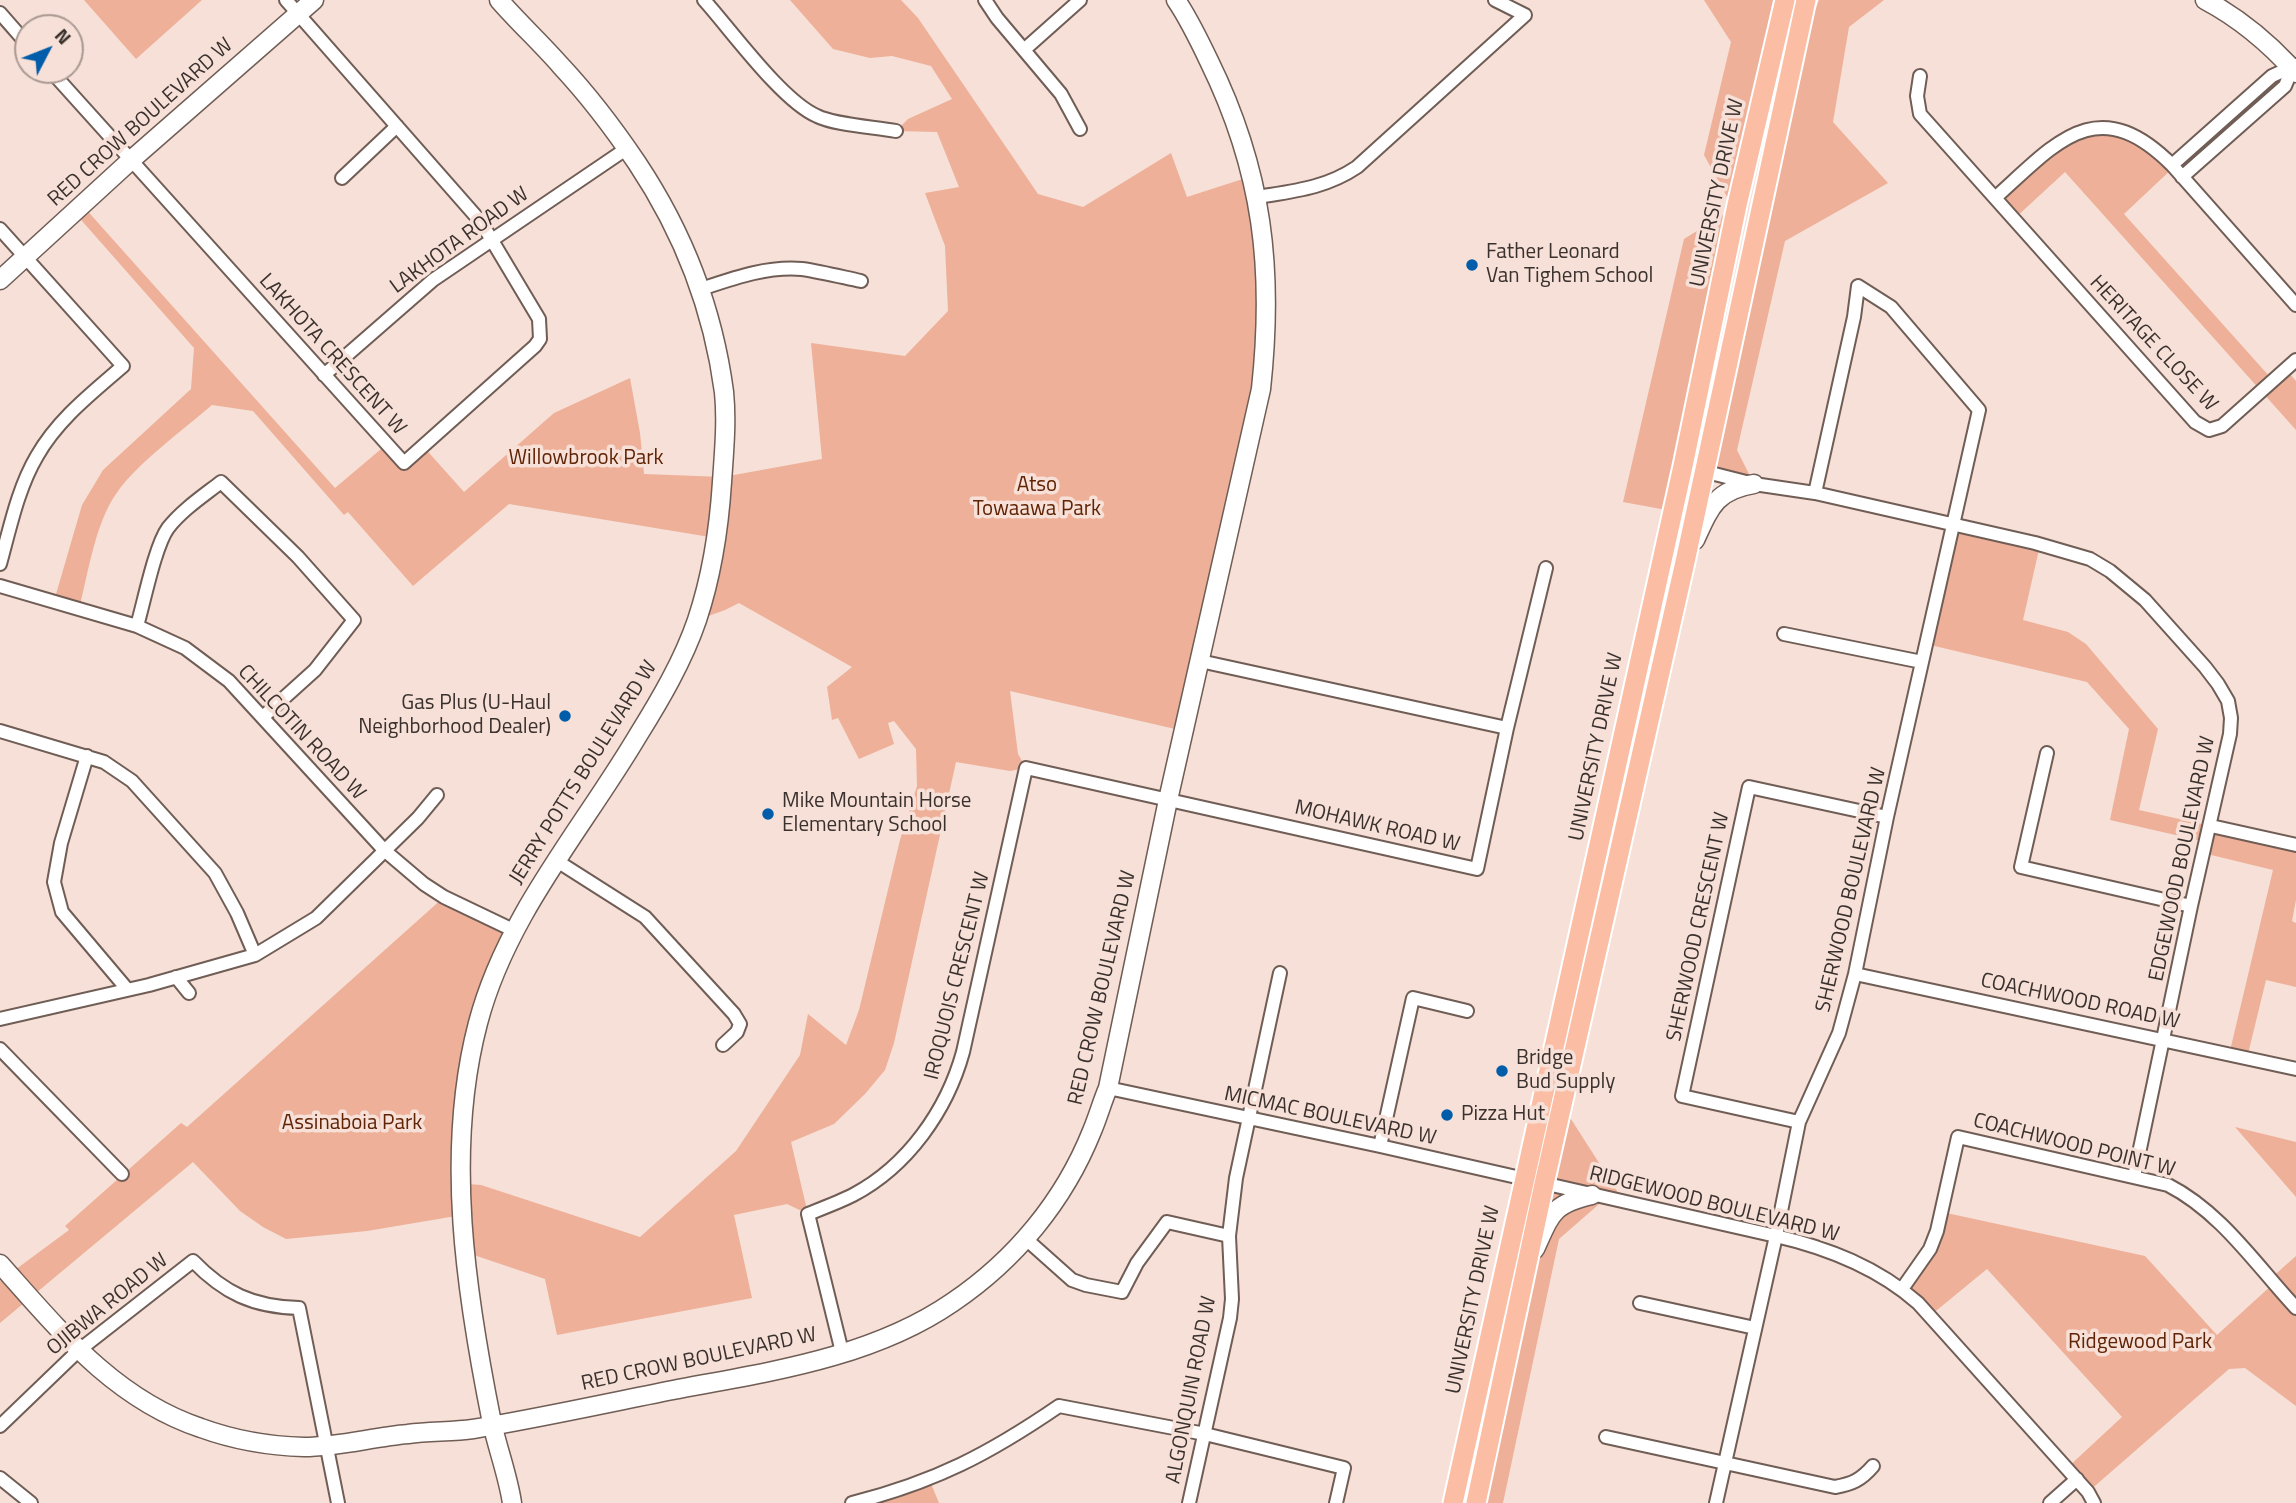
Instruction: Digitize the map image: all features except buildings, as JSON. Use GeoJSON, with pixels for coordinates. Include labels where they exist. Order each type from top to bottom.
{"type":"FeatureCollection","features":[{"type":"Feature","properties":{"kind":"main road","name":"UNIVERSITY DRIVE W"},"geometry":{"type":"LineString","coordinates":[[1453,1503],[1683,466],[1737,205],[1780,20],[1782,0]]}},
{"type":"Feature","properties":{"kind":"main road","name":"UNIVERSITY DRIVE W"},"geometry":{"type":"LineString","coordinates":[[1476,1503],[1544,1184],[1685,562],[1806,0]]}},
{"type":"Feature","properties":{"kind":"main road"},"geometry":{"type":"LineString","coordinates":[[1793,54],[1819,0]]}},
{"type":"Feature","properties":{"kind":"street","name":"LAKHOTA CRESCENT W"},"geometry":{"type":"LineString","coordinates":[[62,84],[404,463],[535,346],[540,339],[539,319],[492,239],[467,204],[286,0]]}},
{"type":"Feature","properties":{"kind":"street","name":"RED CROW BOULEVARD W"},"geometry":{"type":"LineString","coordinates":[[0,280],[130,161],[314,0]]}},
{"type":"Feature","properties":{"kind":"street","name":"JERRY POTTS BOULEVARD W"},"geometry":{"type":"LineString","coordinates":[[499,0],[561,65],[626,149],[670,221],[701,289],[710,318],[724,393],[726,431],[720,516],[711,568],[697,620],[668,684],[609,783],[513,930],[495,970],[478,1022],[461,1111],[464,1255],[493,1425],[512,1503]]}},
{"type":"Feature","properties":{"kind":"street"},"geometry":{"type":"LineString","coordinates":[[704,0],[804,110],[820,118],[897,131]]}},
{"type":"Feature","properties":{"kind":"street"},"geometry":{"type":"LineString","coordinates":[[985,0],[1061,94],[1080,129]]}},
{"type":"Feature","properties":{"kind":"street"},"geometry":{"type":"LineString","coordinates":[[1025,49],[1080,0]]}},
{"type":"Feature","properties":{"kind":"street","name":"RED CROW BOULEVARD W"},"geometry":{"type":"LineString","coordinates":[[0,1264],[78,1351],[102,1373],[149,1406],[199,1428],[255,1443],[327,1446],[405,1434],[493,1425],[800,1364],[842,1352],[898,1334],[925,1320],[980,1282],[1026,1239],[1044,1216],[1079,1160],[1093,1131],[1108,1088],[1168,800],[1261,389],[1267,325],[1267,283],[1258,197],[1230,107],[1176,0]]}},
{"type":"Feature","properties":{"kind":"street"},"geometry":{"type":"LineString","coordinates":[[1258,197],[1316,187],[1334,181],[1357,167],[1525,15],[1494,0]]}},
{"type":"Feature","properties":{"kind":"street"},"geometry":{"type":"LineString","coordinates":[[2205,0],[2253,32],[2295,69]]}},
{"type":"Feature","properties":{"kind":"street"},"geometry":{"type":"LineString","coordinates":[[0,13],[14,29]]}},
{"type":"Feature","properties":{"kind":"street"},"geometry":{"type":"LineString","coordinates":[[2172,165],[2272,76],[2295,69]]}},
{"type":"Feature","properties":{"kind":"street"},"geometry":{"type":"LineString","coordinates":[[2182,177],[2285,86],[2295,69]]}},
{"type":"Feature","properties":{"kind":"street","name":"HERITAGE CLOSE W"},"geometry":{"type":"LineString","coordinates":[[1920,76],[1917,96],[1920,114],[2200,426],[2209,430],[2222,426],[2296,360]]}},
{"type":"Feature","properties":{"kind":"street"},"geometry":{"type":"LineString","coordinates":[[342,177],[397,126]]}},
{"type":"Feature","properties":{"kind":"street"},"geometry":{"type":"LineString","coordinates":[[1995,198],[2062,139],[2080,131],[2099,128],[2136,135],[2172,165],[2296,305]]}},
{"type":"Feature","properties":{"kind":"street","name":"LAKHOTA ROAD W"},"geometry":{"type":"LineString","coordinates":[[324,375],[433,280],[626,149]]}},
{"type":"Feature","properties":{"kind":"street"},"geometry":{"type":"LineString","coordinates":[[0,229],[123,366],[69,413],[36,456],[24,482],[0,564]]}},
{"type":"Feature","properties":{"kind":"street"},"geometry":{"type":"LineString","coordinates":[[701,289],[740,275],[771,270],[802,269],[861,281]]}},
{"type":"Feature","properties":{"kind":"street","name":"SHERWOOD BOULEVARD W"},"geometry":{"type":"LineString","coordinates":[[1716,1503],[1799,1122],[1839,1033],[1855,974],[1887,817],[1979,410],[1891,307],[1858,286],[1854,317],[1815,493]]}},
{"type":"Feature","properties":{"kind":"street","name":"EDGEWOOD BOULEVARD W"},"geometry":{"type":"LineString","coordinates":[[1683,466],[1754,484],[1815,493],[2068,551],[2100,565],[2128,584],[2218,684],[2228,701],[2230,734],[2134,1177]]}},
{"type":"Feature","properties":{"kind":"street"},"geometry":{"type":"LineString","coordinates":[[136,626],[159,545],[167,530],[221,482],[298,557],[354,620],[315,670],[264,716]]}},
{"type":"Feature","properties":{"kind":"street"},"geometry":{"type":"LineString","coordinates":[[1685,562],[1717,497],[1734,487],[1754,484]]}},
{"type":"Feature","properties":{"kind":"street","name":"MOHAWK ROAD W"},"geometry":{"type":"LineString","coordinates":[[1168,800],[1477,869],[1546,568]]}},
{"type":"Feature","properties":{"kind":"street","name":"CHILCOTIN ROAD W"},"geometry":{"type":"LineString","coordinates":[[0,586],[136,626],[185,648],[229,681],[264,716],[384,850],[408,872],[432,889],[513,930]]}},
{"type":"Feature","properties":{"kind":"street"},"geometry":{"type":"LineString","coordinates":[[1784,634],[1922,662]]}},
{"type":"Feature","properties":{"kind":"street"},"geometry":{"type":"LineString","coordinates":[[1200,661],[1507,729]]}},
{"type":"Feature","properties":{"kind":"street"},"geometry":{"type":"LineString","coordinates":[[0,730],[104,762],[132,780],[215,873],[255,955]]}},
{"type":"Feature","properties":{"kind":"street"},"geometry":{"type":"LineString","coordinates":[[2047,753],[2021,867],[2191,906]]}},
{"type":"Feature","properties":{"kind":"street"},"geometry":{"type":"LineString","coordinates":[[87,756],[61,843],[54,882],[62,912],[127,989]]}},
{"type":"Feature","properties":{"kind":"street","name":"IROQUOIS CRESCENT W"},"geometry":{"type":"LineString","coordinates":[[842,1352],[808,1214],[854,1194],[875,1181],[915,1144],[934,1121],[948,1097],[963,1052],[1026,768],[1168,800]]}},
{"type":"Feature","properties":{"kind":"street","name":"SHERWOOD CRESCENT W"},"geometry":{"type":"LineString","coordinates":[[1799,1122],[1682,1096],[1749,787],[1887,817]]}},
{"type":"Feature","properties":{"kind":"street"},"geometry":{"type":"LineString","coordinates":[[0,1018],[176,977],[255,955],[316,918],[437,796]]}},
{"type":"Feature","properties":{"kind":"street"},"geometry":{"type":"LineString","coordinates":[[2211,826],[2296,845]]}},
{"type":"Feature","properties":{"kind":"street"},"geometry":{"type":"LineString","coordinates":[[556,861],[645,917],[734,1014],[740,1024],[737,1032],[723,1045]]}},
{"type":"Feature","properties":{"kind":"street","name":"ALGONQUIN ROAD W"},"geometry":{"type":"LineString","coordinates":[[1189,1503],[1230,1318],[1232,1299],[1229,1236],[1236,1178],[1280,973]]}},
{"type":"Feature","properties":{"kind":"street","name":"COACHWOOD ROAD W"},"geometry":{"type":"LineString","coordinates":[[1855,974],[2296,1069]]}},
{"type":"Feature","properties":{"kind":"street"},"geometry":{"type":"LineString","coordinates":[[176,977],[189,993]]}},
{"type":"Feature","properties":{"kind":"street"},"geometry":{"type":"LineString","coordinates":[[1380,1146],[1413,998],[1466,1011]]}},
{"type":"Feature","properties":{"kind":"street"},"geometry":{"type":"LineString","coordinates":[[0,1049],[122,1174]]}},
{"type":"Feature","properties":{"kind":"street","name":"MICMAC BOULEVARD W"},"geometry":{"type":"LineString","coordinates":[[1108,1088],[1544,1184]]}},
{"type":"Feature","properties":{"kind":"street","name":"COACHWOOD POINT W"},"geometry":{"type":"LineString","coordinates":[[1902,1289],[1930,1250],[1937,1231],[1958,1137],[2168,1185],[2199,1203],[2296,1308]]}},
{"type":"Feature","properties":{"kind":"street","name":"RIDGEWOOD BOULEVARD W"},"geometry":{"type":"LineString","coordinates":[[1544,1184],[1830,1250],[1875,1272],[1902,1289],[1931,1315],[2077,1479],[2094,1503]]}},
{"type":"Feature","properties":{"kind":"street"},"geometry":{"type":"LineString","coordinates":[[1526,1268],[1554,1212],[1570,1200],[1592,1195]]}},
{"type":"Feature","properties":{"kind":"street"},"geometry":{"type":"LineString","coordinates":[[1026,1239],[1072,1280],[1122,1292],[1137,1262],[1167,1222],[1229,1236]]}},
{"type":"Feature","properties":{"kind":"street","name":"OJIBWA ROAD W"},"geometry":{"type":"LineString","coordinates":[[0,1426],[78,1351],[193,1261],[210,1279],[230,1292],[256,1303],[299,1308],[338,1503]]}},
{"type":"Feature","properties":{"kind":"street"},"geometry":{"type":"LineString","coordinates":[[1640,1303],[1755,1328]]}},
{"type":"Feature","properties":{"kind":"street"},"geometry":{"type":"LineString","coordinates":[[852,1503],[905,1488],[955,1469],[1012,1438],[1059,1406],[1205,1434],[1344,1468],[1336,1503]]}},
{"type":"Feature","properties":{"kind":"street"},"geometry":{"type":"LineString","coordinates":[[1606,1437],[1726,1461],[1835,1487],[1853,1484],[1873,1466]]}},
{"type":"Feature","properties":{"kind":"street"},"geometry":{"type":"LineString","coordinates":[[0,1478],[31,1503]]}},
{"type":"Feature","properties":{"kind":"street"},"geometry":{"type":"LineString","coordinates":[[2050,1503],[2077,1479]]}},
{"type":"Feature","properties":{"kind":"green space"},"geometry":{"type":"Polygon","coordinates":[[[84,0],[202,0],[136,59],[84,0]]]}},
{"type":"Feature","properties":{"kind":"green space"},"geometry":{"type":"Polygon","coordinates":[[[790,0],[901,0],[918,18],[1038,194],[1083,207],[1171,153],[1187,197],[1252,176],[1267,325],[1184,731],[1010,691],[1018,754],[1026,768],[1010,771],[956,762],[894,1043],[885,1070],[834,1124],[791,1142],[808,1214],[787,1204],[734,1215],[752,1298],[557,1335],[545,1279],[459,1250],[462,1215],[367,1231],[286,1239],[240,1211],[193,1162],[0,1323],[0,1281],[69,1230],[65,1226],[181,1123],[187,1127],[444,897],[513,930],[490,983],[455,1183],[481,1185],[640,1237],[736,1151],[800,1055],[808,1014],[846,1045],[859,1010],[900,840],[917,786],[916,749],[894,721],[888,723],[894,744],[859,759],[838,718],[832,720],[827,687],[852,667],[739,603],[697,620],[716,538],[509,504],[413,586],[348,512],[344,515],[253,411],[212,405],[148,459],[116,494],[97,534],[79,609],[54,601],[82,505],[103,470],[191,389],[194,348],[75,213],[83,206],[335,488],[387,444],[404,463],[422,445],[464,492],[554,413],[630,378],[644,474],[723,477],[822,459],[811,343],[905,356],[948,311],[945,246],[925,193],[959,187],[937,132],[896,131],[908,119],[952,99],[931,66],[892,56],[870,58],[833,49],[790,0]]]}},
{"type":"Feature","properties":{"kind":"green space"},"geometry":{"type":"Polygon","coordinates":[[[1704,0],[1773,0],[1731,204],[1704,155],[1731,42],[1704,0]]]}},
{"type":"Feature","properties":{"kind":"green space"},"geometry":{"type":"Polygon","coordinates":[[[1819,0],[1884,0],[1849,27],[1833,122],[1888,183],[1785,241],[1737,450],[1754,484],[1704,471],[1806,33],[1819,0]]]}},
{"type":"Feature","properties":{"kind":"green space"},"geometry":{"type":"Polygon","coordinates":[[[2119,130],[2174,167],[2124,214],[2270,377],[2283,366],[2296,381],[2296,430],[2065,172],[2014,219],[1995,198],[2062,139],[2119,130]]]}},
{"type":"Feature","properties":{"kind":"green space"},"geometry":{"type":"Polygon","coordinates":[[[1729,211],[1672,511],[1623,502],[1684,239],[1729,211]]]}},
{"type":"Feature","properties":{"kind":"green space"},"geometry":{"type":"Polygon","coordinates":[[[1953,524],[2040,545],[2023,620],[2068,632],[2086,644],[2158,729],[2139,810],[2296,845],[2296,900],[2292,921],[2296,923],[2296,987],[2266,980],[2247,1058],[2229,1055],[2273,870],[2203,853],[2206,842],[2110,820],[2129,729],[2087,682],[1926,644],[1953,524]]]}},
{"type":"Feature","properties":{"kind":"green space"},"geometry":{"type":"Polygon","coordinates":[[[1562,1105],[1624,1202],[1606,1198],[1559,1239],[1503,1503],[1476,1503],[1562,1105]]]}},
{"type":"Feature","properties":{"kind":"green space"},"geometry":{"type":"Polygon","coordinates":[[[2235,1127],[2296,1142],[2296,1197],[2235,1127]]]}},
{"type":"Feature","properties":{"kind":"green space","name":"Ridgewood Park"},"geometry":{"type":"Polygon","coordinates":[[[1942,1212],[2145,1256],[2217,1335],[2273,1284],[2270,1279],[2296,1256],[2296,1298],[2291,1302],[2296,1308],[2296,1406],[2245,1368],[2229,1369],[2088,1492],[2067,1468],[2122,1417],[1987,1269],[1931,1315],[1902,1289],[1919,1266],[1942,1212]]]}},
{"type":"Feature","properties":{"kind":"green space"},"geometry":{"type":"Polygon","coordinates":[[[929,1479],[939,1503],[852,1503],[929,1479]]]}},
{"type":"Feature","properties":{"kind":"place","name":"Father Leonard Van Tighem School"},"geometry":{"type":"Point","coordinates":[1472,265]}},
{"type":"Feature","properties":{"kind":"place","name":"Gas Plus (U-Haul Neighborhood Dealer)"},"geometry":{"type":"Point","coordinates":[565,716]}},
{"type":"Feature","properties":{"kind":"place","name":"Mike Mountain Horse Elementary School"},"geometry":{"type":"Point","coordinates":[768,814]}},
{"type":"Feature","properties":{"kind":"place","name":"Bridge Bud Supply"},"geometry":{"type":"Point","coordinates":[1502,1071]}},
{"type":"Feature","properties":{"kind":"place","name":"Pizza Hut"},"geometry":{"type":"Point","coordinates":[1447,1115]}},
{"type":"Feature","properties":{"kind":"park label","name":"Willowbrook Park"},"geometry":{"type":"Point","coordinates":[586,459]}},
{"type":"Feature","properties":{"kind":"park label","name":"Atso Towaawa Park"},"geometry":{"type":"Point","coordinates":[1037,498]}},
{"type":"Feature","properties":{"kind":"park label","name":"Assinaboia Park"},"geometry":{"type":"Point","coordinates":[352,1124]}}]}
